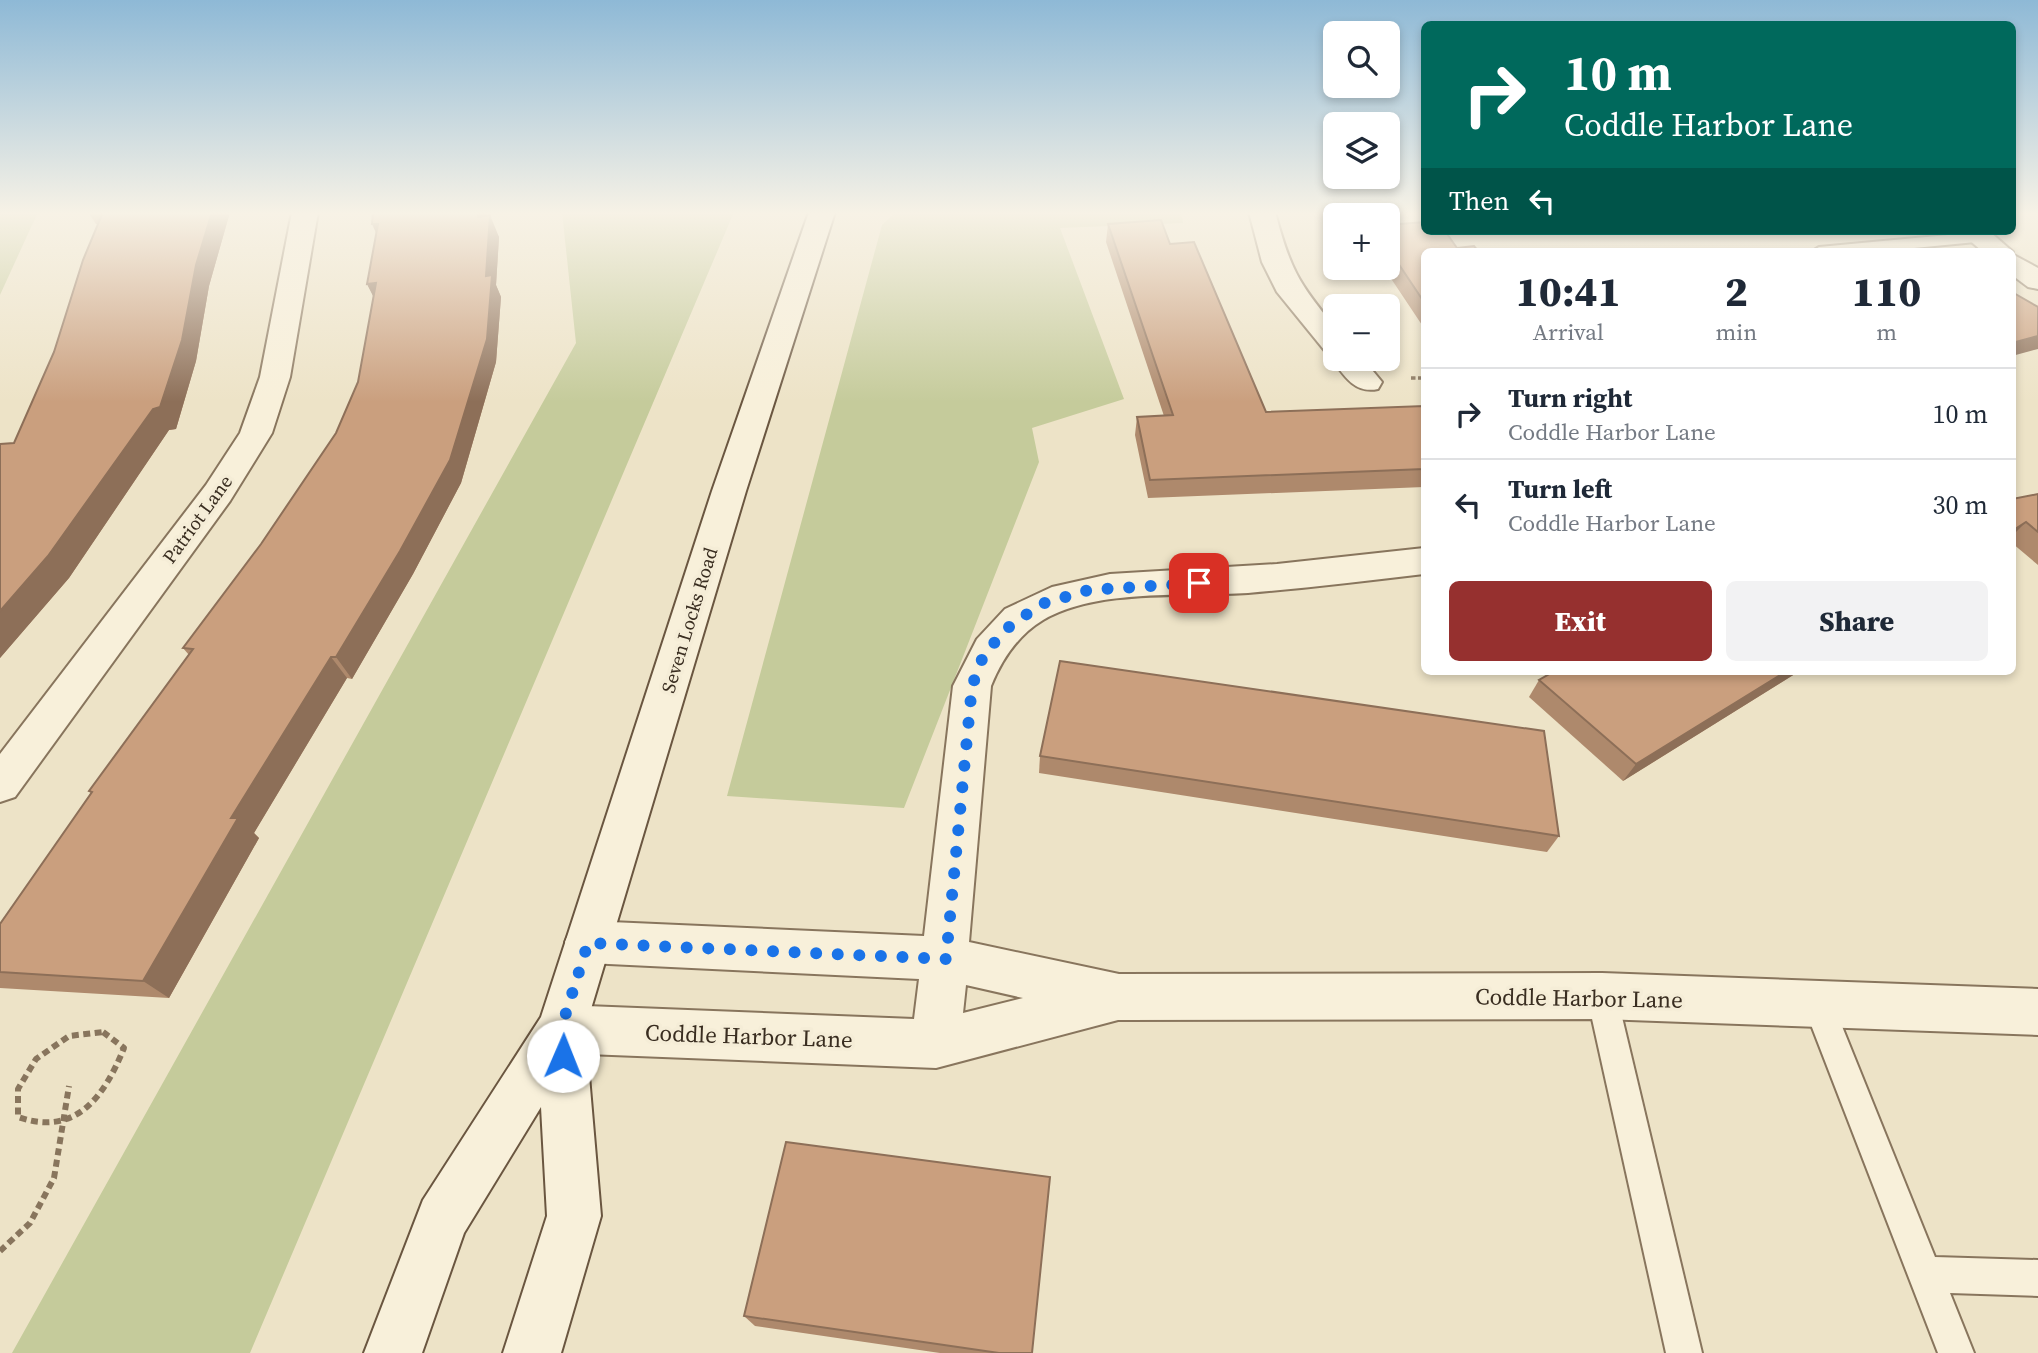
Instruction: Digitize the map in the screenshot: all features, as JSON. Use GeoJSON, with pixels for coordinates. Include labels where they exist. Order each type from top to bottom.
{"type":"FeatureCollection","features":[{"type":"Feature","properties":{"kind":"street","name":"Patriot Lane"},"geometry":{"type":"LineString","coordinates":[[0,785],[218,493],[256,433],[275,377],[294,275]]}},
{"type":"Feature","properties":{"kind":"street","name":"Seven Locks Road"},"geometry":{"type":"LineString","coordinates":[[393,1353],[442,1219],[561,1029],[729,491],[801,275]]}},
{"type":"Feature","properties":{"kind":"street"},"geometry":{"type":"LineString","coordinates":[[1282,275],[1323,330]]}},
{"type":"Feature","properties":{"kind":"street"},"geometry":{"type":"LineString","coordinates":[[1357,371],[1367,382]]}},
{"type":"Feature","properties":{"kind":"street"},"geometry":{"type":"LineString","coordinates":[[936,1044],[972,686],[984,654],[1009,627],[1041,604],[1089,590],[1308,576],[1421,561]]}},
{"type":"Feature","properties":{"kind":"street","name":"Coddle Harbor Lane"},"geometry":{"type":"LineString","coordinates":[[588,943],[946,959],[1119,997],[1602,996],[2038,1012]]}},
{"type":"Feature","properties":{"kind":"street","name":"Coddle Harbor Lane"},"geometry":{"type":"LineString","coordinates":[[561,1029],[936,1044],[1119,997]]}},
{"type":"Feature","properties":{"kind":"street","name":"Seven Locks Road"},"geometry":{"type":"LineString","coordinates":[[533,1353],[574,1216],[561,1029]]}},
{"type":"Feature","properties":{"kind":"lane"},"geometry":{"type":"LineString","coordinates":[[1602,996],[1684,1353]]}},
{"type":"Feature","properties":{"kind":"lane"},"geometry":{"type":"LineString","coordinates":[[1818,1004],[1956,1353]]}},
{"type":"Feature","properties":{"kind":"lane"},"geometry":{"type":"LineString","coordinates":[[1925,1274],[2038,1278]]}},
{"type":"Feature","properties":{"kind":"path"},"geometry":{"type":"LineString","coordinates":[[103,1032],[124,1048],[114,1075],[93,1104],[64,1121],[36,1126],[18,1117],[18,1089],[36,1059],[69,1036],[103,1032]]}},
{"type":"Feature","properties":{"kind":"path"},"geometry":{"type":"LineString","coordinates":[[0,1251],[30,1223],[54,1178],[69,1086]]}},
{"type":"Feature","properties":{"kind":"green space"},"geometry":{"type":"Polygon","coordinates":[[[0,275],[9,275],[0,295],[0,275]]]}},
{"type":"Feature","properties":{"kind":"green space"},"geometry":{"type":"Polygon","coordinates":[[[569,275],[707,275],[250,1353],[12,1353],[576,343],[569,275]]]}},
{"type":"Feature","properties":{"kind":"green space"},"geometry":{"type":"Polygon","coordinates":[[[868,275],[1078,275],[1124,399],[1032,428],[1039,462],[904,808],[727,796],[868,275]]]}},
{"type":"Feature","properties":{"kind":"building"},"geometry":{"type":"Polygon","coordinates":[[[78,275],[194,275],[182,340],[160,407],[153,409],[48,556],[0,611],[0,444],[14,443],[54,352],[78,275]]]}},
{"type":"Feature","properties":{"kind":"building"},"geometry":{"type":"Polygon","coordinates":[[[369,275],[492,275],[487,339],[450,460],[400,551],[336,657],[331,657],[231,818],[238,818],[143,981],[0,972],[0,924],[92,792],[89,791],[193,649],[183,648],[261,544],[336,433],[358,382],[376,283],[367,284],[369,275]]]}},
{"type":"Feature","properties":{"kind":"building"},"geometry":{"type":"Polygon","coordinates":[[[1125,275],[1208,275],[1266,412],[1421,406],[1421,469],[1150,480],[1137,417],[1173,415],[1125,275]]]}},
{"type":"Feature","properties":{"kind":"building"},"geometry":{"type":"Polygon","coordinates":[[[1406,275],[1421,275],[1421,298],[1406,275]]]}},
{"type":"Feature","properties":{"kind":"building"},"geometry":{"type":"Polygon","coordinates":[[[2016,294],[2038,307],[2038,336],[2016,342],[2016,294]]]}},
{"type":"Feature","properties":{"kind":"building"},"geometry":{"type":"Polygon","coordinates":[[[2038,494],[2038,532],[2026,522],[2016,528],[2016,498],[2038,494]]]}},
{"type":"Feature","properties":{"kind":"building"},"geometry":{"type":"Polygon","coordinates":[[[1060,661],[1544,731],[1559,836],[1040,756],[1060,661]]]}},
{"type":"Feature","properties":{"kind":"building"},"geometry":{"type":"Polygon","coordinates":[[[1548,675],[1780,675],[1636,764],[1539,680],[1548,675]]]}},
{"type":"Feature","properties":{"kind":"building"},"geometry":{"type":"Polygon","coordinates":[[[786,1142],[1050,1177],[1032,1353],[999,1353],[744,1316],[786,1142]]]}},
{"type":"Feature","properties":{"kind":"route"},"geometry":{"type":"LineString","coordinates":[[563,1056],[561,1029],[588,943],[946,959],[972,686],[984,654],[1009,627],[1041,604],[1089,590],[1199,583]]}}]}
